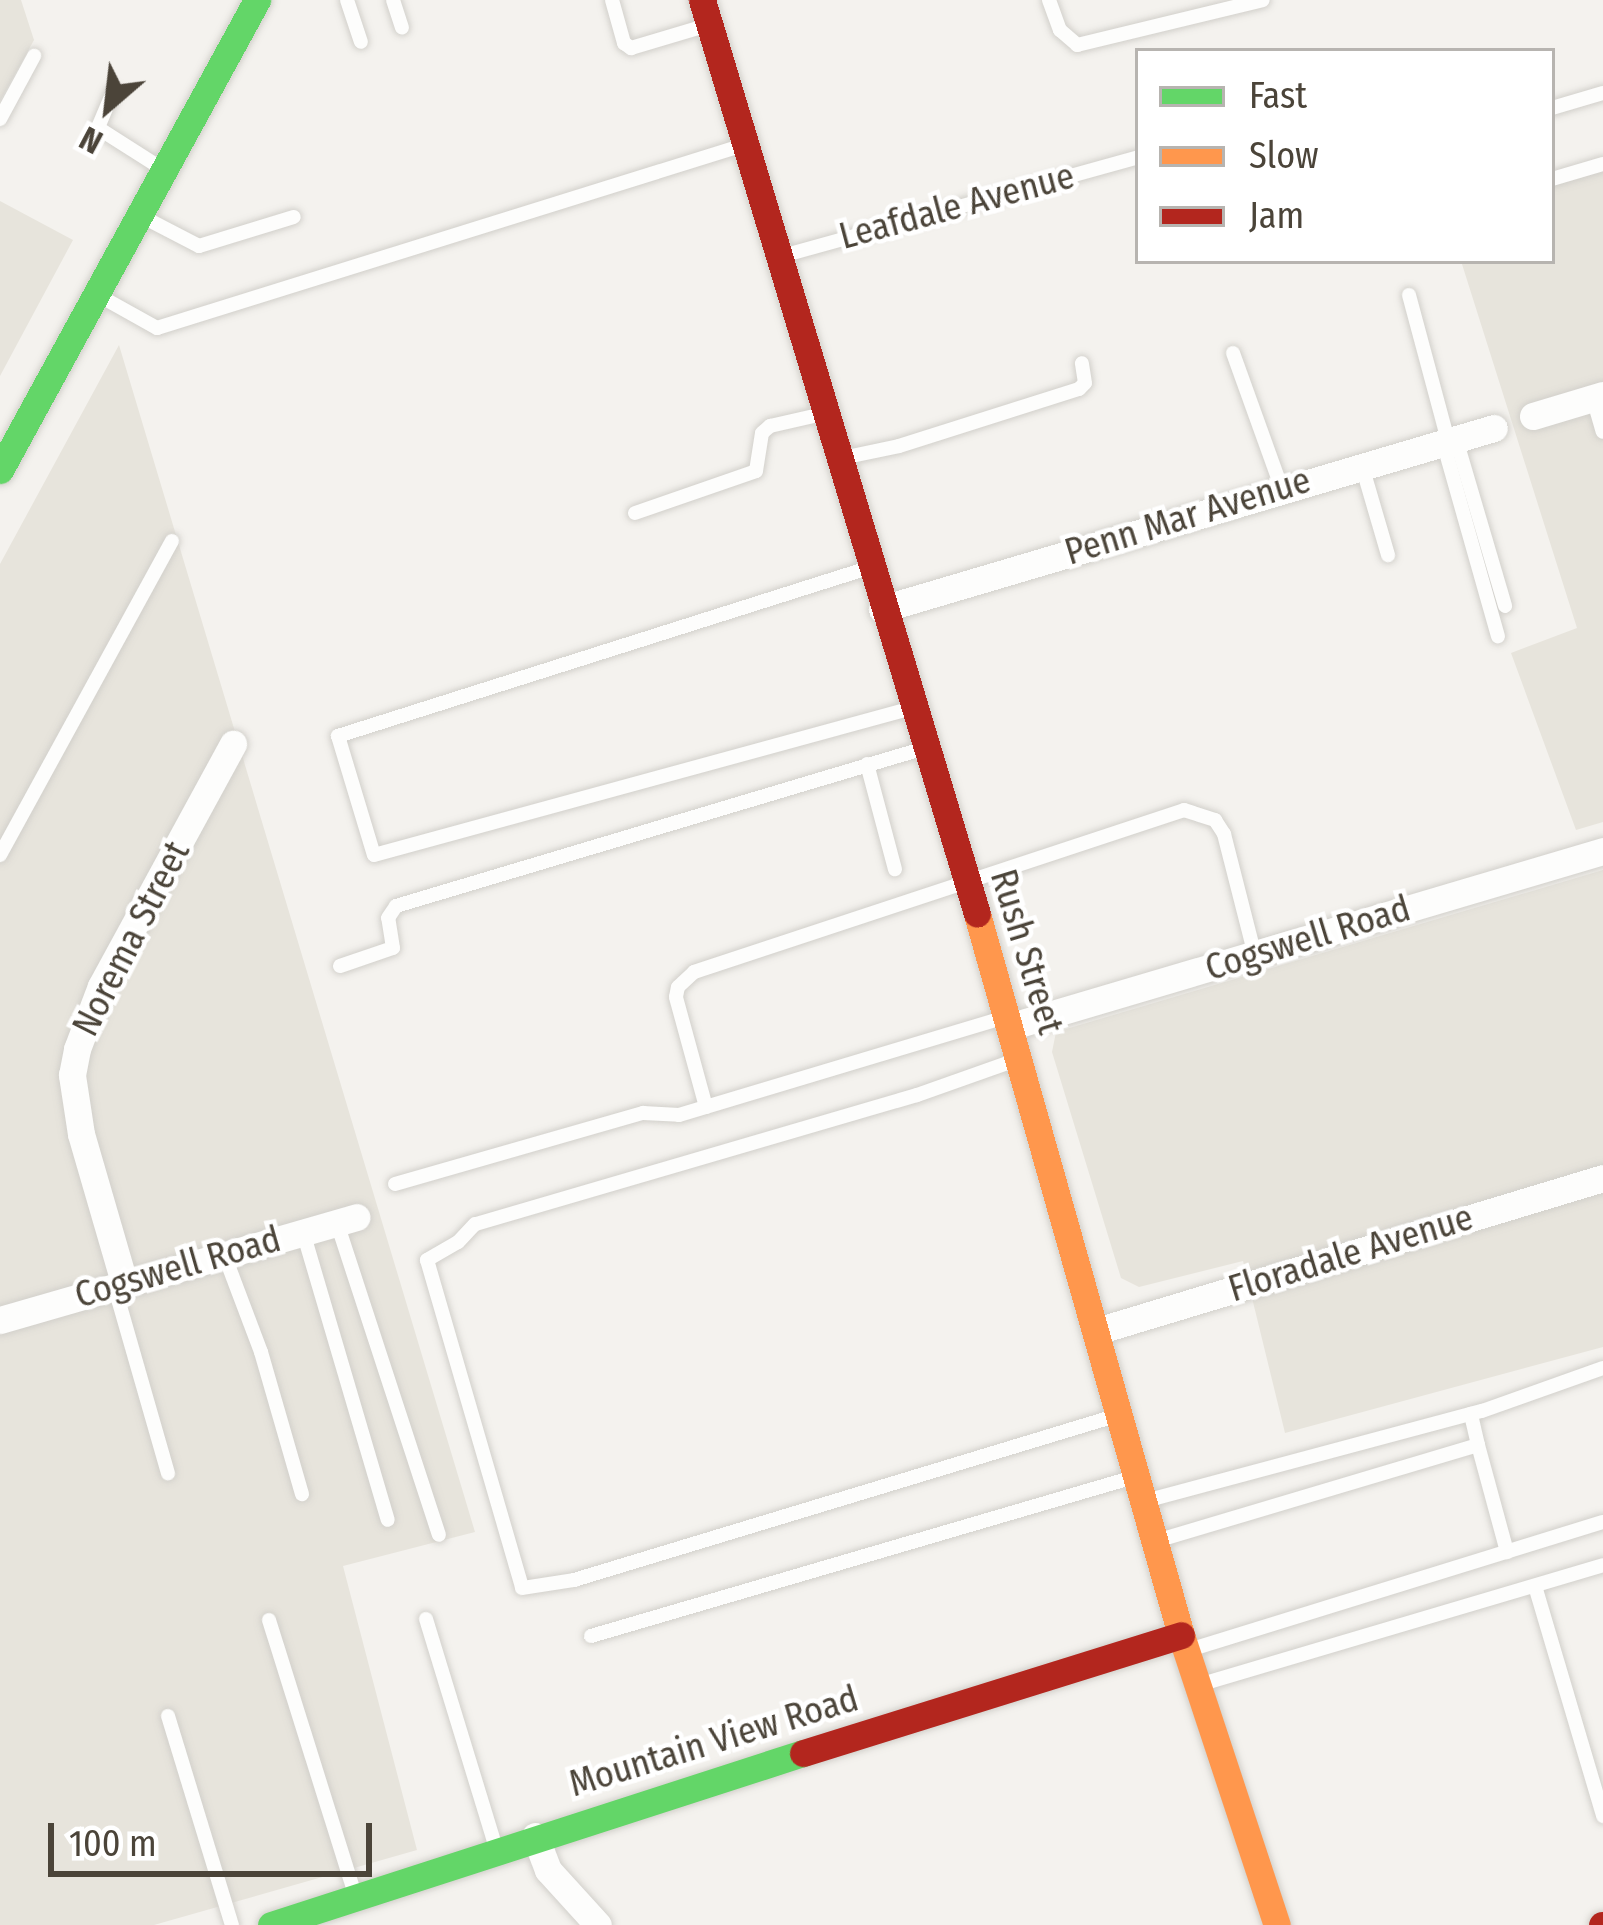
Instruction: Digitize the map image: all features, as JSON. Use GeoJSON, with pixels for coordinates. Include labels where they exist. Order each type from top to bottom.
{"type":"FeatureCollection","features":[{"type":"Feature","properties":{"kind":"street"},"geometry":{"type":"LineString","coordinates":[[0,470],[257,0]]}},
{"type":"Feature","properties":{"kind":"street","name":"Rush Street"},"geometry":{"type":"LineString","coordinates":[[706,12],[869,568],[1010,1021],[1100,1330],[1183,1643],[1277,1925]]}},
{"type":"Feature","properties":{"kind":"street"},"geometry":{"type":"LineString","coordinates":[[1533,416],[1598,397]]}},
{"type":"Feature","properties":{"kind":"street","name":"Penn Mar Avenue"},"geometry":{"type":"LineString","coordinates":[[882,608],[1494,428]]}},
{"type":"Feature","properties":{"kind":"street","name":"Norema Street"},"geometry":{"type":"LineString","coordinates":[[119,1284],[81,1134],[72,1075],[77,1048],[101,986],[233,744]]}},
{"type":"Feature","properties":{"kind":"street","name":"Cogswell Road"},"geometry":{"type":"LineString","coordinates":[[1010,1021],[1255,956],[1603,850]]}},
{"type":"Feature","properties":{"kind":"street","name":"Floradale Avenue"},"geometry":{"type":"LineString","coordinates":[[1100,1330],[1603,1178]]}},
{"type":"Feature","properties":{"kind":"street","name":"Cogswell Road"},"geometry":{"type":"LineString","coordinates":[[0,1320],[347,1220]]}},
{"type":"Feature","properties":{"kind":"street","name":"Mountain View Road"},"geometry":{"type":"LineString","coordinates":[[271,1925],[318,1918],[496,1848],[1183,1643]]}},
{"type":"Feature","properties":{"kind":"street"},"geometry":{"type":"LineString","coordinates":[[535,1836],[548,1870],[598,1925]]}},
{"type":"Feature","properties":{"kind":"lane"},"geometry":{"type":"LineString","coordinates":[[347,0],[361,42]]}},
{"type":"Feature","properties":{"kind":"lane"},"geometry":{"type":"LineString","coordinates":[[393,0],[402,28]]}},
{"type":"Feature","properties":{"kind":"lane"},"geometry":{"type":"LineString","coordinates":[[612,0],[624,43],[631,48],[706,12]]}},
{"type":"Feature","properties":{"kind":"lane"},"geometry":{"type":"LineString","coordinates":[[1049,0],[1060,30],[1077,45],[1263,0]]}},
{"type":"Feature","properties":{"kind":"lane"},"geometry":{"type":"LineString","coordinates":[[0,119],[34,56]]}},
{"type":"Feature","properties":{"kind":"lane"},"geometry":{"type":"LineString","coordinates":[[113,92],[98,128],[164,170]]}},
{"type":"Feature","properties":{"kind":"lane"},"geometry":{"type":"LineString","coordinates":[[1555,107],[1603,93]]}},
{"type":"Feature","properties":{"kind":"lane"},"geometry":{"type":"LineString","coordinates":[[96,294],[157,328],[744,145]]}},
{"type":"Feature","properties":{"kind":"lane","name":"Leafdale Avenue"},"geometry":{"type":"LineString","coordinates":[[777,257],[1135,158]]}},
{"type":"Feature","properties":{"kind":"lane"},"geometry":{"type":"LineString","coordinates":[[1555,177],[1603,164]]}},
{"type":"Feature","properties":{"kind":"lane"},"geometry":{"type":"LineString","coordinates":[[139,215],[199,246],[294,217]]}},
{"type":"Feature","properties":{"kind":"lane"},"geometry":{"type":"LineString","coordinates":[[1409,295],[1498,637]]}},
{"type":"Feature","properties":{"kind":"lane"},"geometry":{"type":"LineString","coordinates":[[1233,352],[1282,489]]}},
{"type":"Feature","properties":{"kind":"lane"},"geometry":{"type":"LineString","coordinates":[[837,459],[899,446],[1079,389],[1085,383],[1082,363]]}},
{"type":"Feature","properties":{"kind":"lane"},"geometry":{"type":"LineString","coordinates":[[1598,397],[1603,432]]}},
{"type":"Feature","properties":{"kind":"lane"},"geometry":{"type":"LineString","coordinates":[[635,513],[756,471],[762,433],[770,426],[823,414]]}},
{"type":"Feature","properties":{"kind":"lane"},"geometry":{"type":"LineString","coordinates":[[1449,441],[1505,606]]}},
{"type":"Feature","properties":{"kind":"lane"},"geometry":{"type":"LineString","coordinates":[[1362,466],[1388,555]]}},
{"type":"Feature","properties":{"kind":"lane"},"geometry":{"type":"LineString","coordinates":[[0,855],[172,541]]}},
{"type":"Feature","properties":{"kind":"lane"},"geometry":{"type":"LineString","coordinates":[[869,568],[338,736],[374,856],[913,708]]}},
{"type":"Feature","properties":{"kind":"lane"},"geometry":{"type":"LineString","coordinates":[[340,966],[393,948],[388,918],[396,906],[925,748]]}},
{"type":"Feature","properties":{"kind":"lane"},"geometry":{"type":"LineString","coordinates":[[867,764],[896,869]]}},
{"type":"Feature","properties":{"kind":"lane"},"geometry":{"type":"LineString","coordinates":[[706,1107],[676,997],[685,979],[1184,810],[1201,812],[1224,834],[1255,956]]}},
{"type":"Feature","properties":{"kind":"lane"},"geometry":{"type":"LineString","coordinates":[[395,1184],[643,1112],[680,1115],[1010,1021]]}},
{"type":"Feature","properties":{"kind":"lane"},"geometry":{"type":"LineString","coordinates":[[1021,1059],[916,1095],[475,1224],[458,1243],[427,1260],[523,1588],[574,1580],[1122,1414]]}},
{"type":"Feature","properties":{"kind":"lane"},"geometry":{"type":"LineString","coordinates":[[347,1220],[439,1535]]}},
{"type":"Feature","properties":{"kind":"lane"},"geometry":{"type":"LineString","coordinates":[[303,1232],[388,1520]]}},
{"type":"Feature","properties":{"kind":"lane"},"geometry":{"type":"LineString","coordinates":[[224,1254],[261,1352],[302,1494]]}},
{"type":"Feature","properties":{"kind":"lane"},"geometry":{"type":"LineString","coordinates":[[119,1284],[168,1473]]}},
{"type":"Feature","properties":{"kind":"lane"},"geometry":{"type":"LineString","coordinates":[[591,1636],[1142,1488],[1471,1414],[1603,1368]]}},
{"type":"Feature","properties":{"kind":"lane"},"geometry":{"type":"LineString","coordinates":[[1471,1414],[1508,1552]]}},
{"type":"Feature","properties":{"kind":"lane"},"geometry":{"type":"LineString","coordinates":[[1156,1541],[1478,1445]]}},
{"type":"Feature","properties":{"kind":"lane"},"geometry":{"type":"LineString","coordinates":[[1183,1643],[1603,1522]]}},
{"type":"Feature","properties":{"kind":"lane"},"geometry":{"type":"LineString","coordinates":[[1197,1685],[1603,1565]]}},
{"type":"Feature","properties":{"kind":"lane"},"geometry":{"type":"LineString","coordinates":[[1535,1586],[1603,1816]]}},
{"type":"Feature","properties":{"kind":"lane"},"geometry":{"type":"LineString","coordinates":[[426,1619],[496,1848]]}},
{"type":"Feature","properties":{"kind":"lane"},"geometry":{"type":"LineString","coordinates":[[268,1621],[356,1900]]}},
{"type":"Feature","properties":{"kind":"lane"},"geometry":{"type":"LineString","coordinates":[[168,1716],[232,1925]]}},
{"type":"Feature","properties":{"kind":"shaded area"},"geometry":{"type":"Polygon","coordinates":[[[0,0],[21,0],[34,40],[0,101],[0,0]]]}},
{"type":"Feature","properties":{"kind":"shaded area"},"geometry":{"type":"Polygon","coordinates":[[[1603,164],[1603,822],[1576,830],[1511,653],[1577,628],[1462,264],[1555,264],[1555,178],[1603,164]]]}},
{"type":"Feature","properties":{"kind":"shaded area"},"geometry":{"type":"Polygon","coordinates":[[[0,201],[73,240],[0,376],[0,201]]]}},
{"type":"Feature","properties":{"kind":"shaded area"},"geometry":{"type":"Polygon","coordinates":[[[119,345],[475,1532],[343,1566],[417,1850],[154,1925],[0,1925],[0,564],[119,345]]]}},
{"type":"Feature","properties":{"kind":"shaded area"},"geometry":{"type":"Polygon","coordinates":[[[1603,870],[1603,1347],[1285,1433],[1243,1261],[1139,1287],[1121,1278],[1052,1052],[1056,1032],[1603,870]]]}},
{"type":"Feature","properties":{"kind":"traffic: fast"},"geometry":{"type":"LineString","coordinates":[[0,470],[257,0]]}},
{"type":"Feature","properties":{"kind":"traffic: fast"},"geometry":{"type":"LineString","coordinates":[[271,1925],[803,1753]]}},
{"type":"Feature","properties":{"kind":"traffic: slow"},"geometry":{"type":"LineString","coordinates":[[977,914],[1181,1635],[1277,1925]]}},
{"type":"Feature","properties":{"kind":"traffic: jam"},"geometry":{"type":"LineString","coordinates":[[702,0],[977,914]]}},
{"type":"Feature","properties":{"kind":"traffic: jam"},"geometry":{"type":"LineString","coordinates":[[803,1753],[1181,1635]]}}]}
